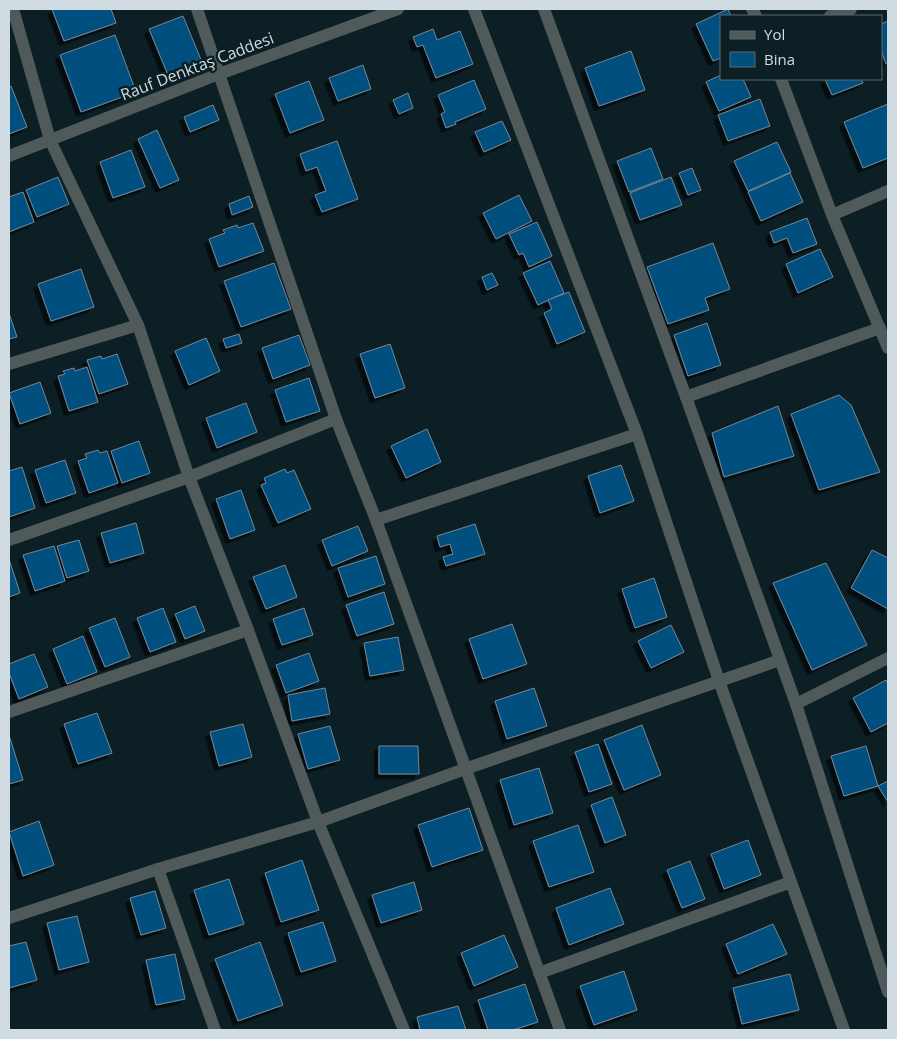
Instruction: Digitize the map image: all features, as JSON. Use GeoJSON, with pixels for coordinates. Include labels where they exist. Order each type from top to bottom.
{"type":"FeatureCollection","features":[{"type":"Feature","properties":{"kind":"street"},"geometry":{"type":"LineString","coordinates":[[13,9],[50,140],[138,325],[189,477],[248,630],[318,822],[404,1030]]}},
{"type":"Feature","properties":{"kind":"street"},"geometry":{"type":"LineString","coordinates":[[197,9],[336,420],[376,520],[560,1030]]}},
{"type":"Feature","properties":{"kind":"street","name":"Rauf Denktaş Caddesi"},"geometry":{"type":"LineString","coordinates":[[9,156],[219,74],[398,9]]}},
{"type":"Feature","properties":{"kind":"street"},"geometry":{"type":"LineString","coordinates":[[474,9],[637,434],[719,681],[844,1030]]}},
{"type":"Feature","properties":{"kind":"street"},"geometry":{"type":"LineString","coordinates":[[544,9],[796,704],[888,992]]}},
{"type":"Feature","properties":{"kind":"street"},"geometry":{"type":"LineString","coordinates":[[833,15],[851,9]]}},
{"type":"Feature","properties":{"kind":"street"},"geometry":{"type":"LineString","coordinates":[[781,80],[832,215],[888,348]]}},
{"type":"Feature","properties":{"kind":"street"},"geometry":{"type":"LineString","coordinates":[[832,215],[888,191]]}},
{"type":"Feature","properties":{"kind":"street"},"geometry":{"type":"LineString","coordinates":[[9,364],[138,325]]}},
{"type":"Feature","properties":{"kind":"street"},"geometry":{"type":"LineString","coordinates":[[686,397],[880,328]]}},
{"type":"Feature","properties":{"kind":"street"},"geometry":{"type":"LineString","coordinates":[[9,540],[189,477],[336,420]]}},
{"type":"Feature","properties":{"kind":"street"},"geometry":{"type":"LineString","coordinates":[[376,520],[637,434]]}},
{"type":"Feature","properties":{"kind":"street"},"geometry":{"type":"LineString","coordinates":[[9,712],[248,630]]}},
{"type":"Feature","properties":{"kind":"street"},"geometry":{"type":"LineString","coordinates":[[796,704],[888,658]]}},
{"type":"Feature","properties":{"kind":"street"},"geometry":{"type":"LineString","coordinates":[[9,918],[158,869],[318,822],[780,660]]}},
{"type":"Feature","properties":{"kind":"street"},"geometry":{"type":"LineString","coordinates":[[158,869],[216,1030]]}},
{"type":"Feature","properties":{"kind":"street"},"geometry":{"type":"LineString","coordinates":[[539,973],[791,882]]}},
{"type":"Feature","properties":{"kind":"building"},"geometry":{"type":"Polygon","coordinates":[[[52,9],[111,9],[116,23],[64,41],[52,9]]]}},
{"type":"Feature","properties":{"kind":"building"},"geometry":{"type":"Polygon","coordinates":[[[728,9],[731,15],[720,15],[720,58],[713,61],[696,24],[728,9]]]}},
{"type":"Feature","properties":{"kind":"building"},"geometry":{"type":"Polygon","coordinates":[[[183,16],[204,67],[170,80],[149,29],[183,16]]]}},
{"type":"Feature","properties":{"kind":"building"},"geometry":{"type":"Polygon","coordinates":[[[888,21],[888,63],[886,64],[882,53],[882,24],[888,21]]]}},
{"type":"Feature","properties":{"kind":"building"},"geometry":{"type":"Polygon","coordinates":[[[433,29],[437,40],[460,31],[473,64],[436,78],[423,45],[417,47],[413,37],[433,29]]]}},
{"type":"Feature","properties":{"kind":"building"},"geometry":{"type":"Polygon","coordinates":[[[115,35],[136,92],[81,112],[60,55],[115,35]]]}},
{"type":"Feature","properties":{"kind":"building"},"geometry":{"type":"Polygon","coordinates":[[[631,51],[645,90],[599,106],[585,68],[631,51]]]}},
{"type":"Feature","properties":{"kind":"building"},"geometry":{"type":"Polygon","coordinates":[[[363,65],[371,89],[338,101],[329,78],[363,65]]]}},
{"type":"Feature","properties":{"kind":"building"},"geometry":{"type":"Polygon","coordinates":[[[720,75],[720,80],[743,80],[751,97],[719,111],[706,82],[720,75]]]}},
{"type":"Feature","properties":{"kind":"building"},"geometry":{"type":"Polygon","coordinates":[[[474,80],[486,109],[455,122],[456,124],[446,128],[441,114],[445,112],[438,95],[474,80]]]}},
{"type":"Feature","properties":{"kind":"building"},"geometry":{"type":"Polygon","coordinates":[[[825,80],[862,80],[863,83],[832,95],[825,80]]]}},
{"type":"Feature","properties":{"kind":"building"},"geometry":{"type":"Polygon","coordinates":[[[309,81],[324,120],[290,133],[275,94],[309,81]]]}},
{"type":"Feature","properties":{"kind":"building"},"geometry":{"type":"Polygon","coordinates":[[[11,86],[27,127],[9,134],[9,87],[11,86]]]}},
{"type":"Feature","properties":{"kind":"building"},"geometry":{"type":"Polygon","coordinates":[[[408,93],[413,108],[399,114],[393,100],[408,93]]]}},
{"type":"Feature","properties":{"kind":"building"},"geometry":{"type":"Polygon","coordinates":[[[760,99],[770,126],[728,141],[718,115],[760,99]]]}},
{"type":"Feature","properties":{"kind":"building"},"geometry":{"type":"Polygon","coordinates":[[[888,104],[888,158],[863,168],[844,122],[888,104]]]}},
{"type":"Feature","properties":{"kind":"building"},"geometry":{"type":"Polygon","coordinates":[[[213,105],[219,120],[190,132],[184,117],[213,105]]]}},
{"type":"Feature","properties":{"kind":"building"},"geometry":{"type":"Polygon","coordinates":[[[502,121],[511,140],[484,152],[475,132],[502,121]]]}},
{"type":"Feature","properties":{"kind":"building"},"geometry":{"type":"Polygon","coordinates":[[[157,130],[179,180],[160,188],[138,139],[157,130]]]}},
{"type":"Feature","properties":{"kind":"building"},"geometry":{"type":"Polygon","coordinates":[[[337,141],[358,199],[322,212],[315,195],[326,191],[317,167],[306,171],[300,154],[337,141]]]}},
{"type":"Feature","properties":{"kind":"building"},"geometry":{"type":"Polygon","coordinates":[[[777,142],[791,172],[748,191],[734,161],[777,142]]]}},
{"type":"Feature","properties":{"kind":"building"},"geometry":{"type":"Polygon","coordinates":[[[651,148],[663,179],[629,192],[617,161],[651,148]]]}},
{"type":"Feature","properties":{"kind":"building"},"geometry":{"type":"Polygon","coordinates":[[[131,150],[145,187],[113,198],[100,162],[131,150]]]}},
{"type":"Feature","properties":{"kind":"building"},"geometry":{"type":"Polygon","coordinates":[[[692,168],[701,190],[688,195],[679,173],[692,168]]]}},
{"type":"Feature","properties":{"kind":"building"},"geometry":{"type":"Polygon","coordinates":[[[790,173],[803,202],[761,221],[748,192],[790,173]]]}},
{"type":"Feature","properties":{"kind":"building"},"geometry":{"type":"Polygon","coordinates":[[[58,177],[69,204],[37,217],[26,190],[58,177]]]}},
{"type":"Feature","properties":{"kind":"building"},"geometry":{"type":"Polygon","coordinates":[[[671,177],[682,205],[640,220],[630,193],[671,177]]]}},
{"type":"Feature","properties":{"kind":"building"},"geometry":{"type":"Polygon","coordinates":[[[23,192],[34,222],[9,232],[9,197],[23,192]]]}},
{"type":"Feature","properties":{"kind":"building"},"geometry":{"type":"Polygon","coordinates":[[[519,195],[532,221],[496,239],[483,213],[519,195]]]}},
{"type":"Feature","properties":{"kind":"building"},"geometry":{"type":"Polygon","coordinates":[[[249,196],[253,207],[232,215],[229,204],[249,196]]]}},
{"type":"Feature","properties":{"kind":"building"},"geometry":{"type":"Polygon","coordinates":[[[807,218],[817,244],[793,253],[787,238],[774,243],[770,232],[807,218]]]}},
{"type":"Feature","properties":{"kind":"building"},"geometry":{"type":"Polygon","coordinates":[[[537,222],[552,256],[529,267],[523,253],[519,255],[509,234],[537,222]]]}},
{"type":"Feature","properties":{"kind":"building"},"geometry":{"type":"Polygon","coordinates":[[[253,223],[264,251],[219,267],[209,239],[225,233],[223,230],[237,225],[238,228],[253,223]]]}},
{"type":"Feature","properties":{"kind":"building"},"geometry":{"type":"Polygon","coordinates":[[[713,243],[730,289],[705,298],[709,310],[668,324],[647,267],[713,243]]]}},
{"type":"Feature","properties":{"kind":"building"},"geometry":{"type":"Polygon","coordinates":[[[820,249],[833,277],[798,293],[786,264],[820,249]]]}},
{"type":"Feature","properties":{"kind":"building"},"geometry":{"type":"Polygon","coordinates":[[[550,261],[564,293],[538,305],[523,273],[550,261]]]}},
{"type":"Feature","properties":{"kind":"building"},"geometry":{"type":"Polygon","coordinates":[[[274,263],[291,309],[241,327],[224,281],[274,263]]]}},
{"type":"Feature","properties":{"kind":"building"},"geometry":{"type":"Polygon","coordinates":[[[81,269],[94,307],[51,321],[38,284],[81,269]]]}},
{"type":"Feature","properties":{"kind":"building"},"geometry":{"type":"Polygon","coordinates":[[[492,273],[498,285],[487,290],[482,277],[492,273]]]}},
{"type":"Feature","properties":{"kind":"building"},"geometry":{"type":"Polygon","coordinates":[[[569,292],[585,332],[557,344],[544,313],[552,309],[548,300],[569,292]]]}},
{"type":"Feature","properties":{"kind":"building"},"geometry":{"type":"Polygon","coordinates":[[[9,313],[17,337],[9,339],[9,313]]]}},
{"type":"Feature","properties":{"kind":"building"},"geometry":{"type":"Polygon","coordinates":[[[707,323],[721,365],[688,376],[674,335],[707,323]]]}},
{"type":"Feature","properties":{"kind":"building"},"geometry":{"type":"Polygon","coordinates":[[[239,334],[242,343],[226,348],[223,339],[239,334]]]}},
{"type":"Feature","properties":{"kind":"building"},"geometry":{"type":"Polygon","coordinates":[[[299,335],[310,365],[273,379],[262,348],[299,335]]]}},
{"type":"Feature","properties":{"kind":"building"},"geometry":{"type":"Polygon","coordinates":[[[206,338],[220,371],[189,385],[175,351],[206,338]]]}},
{"type":"Feature","properties":{"kind":"building"},"geometry":{"type":"Polygon","coordinates":[[[390,344],[405,388],[375,398],[360,354],[390,344]]]}},
{"type":"Feature","properties":{"kind":"building"},"geometry":{"type":"Polygon","coordinates":[[[117,354],[128,384],[99,394],[87,360],[101,356],[102,359],[117,354]]]}},
{"type":"Feature","properties":{"kind":"building"},"geometry":{"type":"Polygon","coordinates":[[[87,367],[98,402],[69,411],[58,376],[65,374],[63,371],[74,368],[75,371],[87,367]]]}},
{"type":"Feature","properties":{"kind":"building"},"geometry":{"type":"Polygon","coordinates":[[[309,378],[320,411],[286,422],[275,390],[309,378]]]}},
{"type":"Feature","properties":{"kind":"building"},"geometry":{"type":"Polygon","coordinates":[[[40,382],[51,413],[20,424],[9,393],[40,382]]]}},
{"type":"Feature","properties":{"kind":"building"},"geometry":{"type":"Polygon","coordinates":[[[839,395],[851,405],[880,472],[819,490],[791,414],[839,395]]]}},
{"type":"Feature","properties":{"kind":"building"},"geometry":{"type":"Polygon","coordinates":[[[246,403],[257,432],[217,448],[206,418],[246,403]]]}},
{"type":"Feature","properties":{"kind":"building"},"geometry":{"type":"Polygon","coordinates":[[[778,406],[794,456],[724,477],[712,433],[778,406]]]}},
{"type":"Feature","properties":{"kind":"building"},"geometry":{"type":"Polygon","coordinates":[[[427,429],[441,462],[406,478],[391,446],[427,429]]]}},
{"type":"Feature","properties":{"kind":"building"},"geometry":{"type":"Polygon","coordinates":[[[139,441],[150,473],[122,483],[111,451],[139,441]]]}},
{"type":"Feature","properties":{"kind":"building"},"geometry":{"type":"Polygon","coordinates":[[[98,450],[100,453],[107,451],[118,483],[89,493],[78,461],[87,458],[85,454],[98,450]]]}},
{"type":"Feature","properties":{"kind":"building"},"geometry":{"type":"Polygon","coordinates":[[[65,460],[76,493],[46,503],[35,470],[65,460]]]}},
{"type":"Feature","properties":{"kind":"building"},"geometry":{"type":"Polygon","coordinates":[[[621,465],[634,501],[600,513],[588,476],[621,465]]]}},
{"type":"Feature","properties":{"kind":"building"},"geometry":{"type":"Polygon","coordinates":[[[22,467],[35,508],[9,517],[9,471],[22,467]]]}},
{"type":"Feature","properties":{"kind":"building"},"geometry":{"type":"Polygon","coordinates":[[[285,469],[287,473],[294,470],[311,509],[278,523],[261,485],[266,483],[264,478],[285,469]]]}},
{"type":"Feature","properties":{"kind":"building"},"geometry":{"type":"Polygon","coordinates":[[[241,490],[255,530],[230,539],[216,499],[241,490]]]}},
{"type":"Feature","properties":{"kind":"building"},"geometry":{"type":"Polygon","coordinates":[[[136,523],[144,553],[110,563],[101,533],[136,523]]]}},
{"type":"Feature","properties":{"kind":"building"},"geometry":{"type":"Polygon","coordinates":[[[475,524],[485,554],[446,566],[443,557],[453,554],[450,544],[440,547],[437,536],[475,524]]]}},
{"type":"Feature","properties":{"kind":"building"},"geometry":{"type":"Polygon","coordinates":[[[358,526],[368,551],[332,566],[322,540],[358,526]]]}},
{"type":"Feature","properties":{"kind":"building"},"geometry":{"type":"Polygon","coordinates":[[[79,540],[89,571],[67,578],[57,546],[79,540]]]}},
{"type":"Feature","properties":{"kind":"building"},"geometry":{"type":"Polygon","coordinates":[[[54,546],[65,581],[35,591],[23,555],[54,546]]]}},
{"type":"Feature","properties":{"kind":"building"},"geometry":{"type":"Polygon","coordinates":[[[872,550],[888,558],[888,609],[851,588],[872,550]]]}},
{"type":"Feature","properties":{"kind":"building"},"geometry":{"type":"Polygon","coordinates":[[[376,556],[385,584],[348,597],[338,568],[376,556]]]}},
{"type":"Feature","properties":{"kind":"building"},"geometry":{"type":"Polygon","coordinates":[[[9,559],[20,593],[9,597],[9,559]]]}},
{"type":"Feature","properties":{"kind":"building"},"geometry":{"type":"Polygon","coordinates":[[[826,563],[867,645],[812,670],[773,583],[826,563]]]}},
{"type":"Feature","properties":{"kind":"building"},"geometry":{"type":"Polygon","coordinates":[[[285,565],[297,597],[266,609],[253,577],[285,565]]]}},
{"type":"Feature","properties":{"kind":"building"},"geometry":{"type":"Polygon","coordinates":[[[654,578],[667,617],[635,628],[622,589],[654,578]]]}},
{"type":"Feature","properties":{"kind":"building"},"geometry":{"type":"Polygon","coordinates":[[[384,592],[394,624],[357,636],[346,605],[384,592]]]}},
{"type":"Feature","properties":{"kind":"building"},"geometry":{"type":"Polygon","coordinates":[[[195,606],[205,631],[185,639],[175,614],[195,606]]]}},
{"type":"Feature","properties":{"kind":"building"},"geometry":{"type":"Polygon","coordinates":[[[163,608],[176,642],[150,652],[137,618],[163,608]]]}},
{"type":"Feature","properties":{"kind":"building"},"geometry":{"type":"Polygon","coordinates":[[[304,608],[313,635],[282,645],[273,619],[304,608]]]}},
{"type":"Feature","properties":{"kind":"building"},"geometry":{"type":"Polygon","coordinates":[[[115,618],[130,657],[105,667],[89,628],[115,618]]]}},
{"type":"Feature","properties":{"kind":"building"},"geometry":{"type":"Polygon","coordinates":[[[512,624],[527,664],[483,679],[469,639],[512,624]]]}},
{"type":"Feature","properties":{"kind":"building"},"geometry":{"type":"Polygon","coordinates":[[[671,625],[684,652],[651,668],[638,641],[671,625]]]}},
{"type":"Feature","properties":{"kind":"building"},"geometry":{"type":"Polygon","coordinates":[[[83,636],[97,672],[67,684],[53,649],[83,636]]]}},
{"type":"Feature","properties":{"kind":"building"},"geometry":{"type":"Polygon","coordinates":[[[398,637],[404,670],[370,676],[364,643],[398,637]]]}},
{"type":"Feature","properties":{"kind":"building"},"geometry":{"type":"Polygon","coordinates":[[[309,653],[319,681],[286,693],[276,665],[309,653]]]}},
{"type":"Feature","properties":{"kind":"building"},"geometry":{"type":"Polygon","coordinates":[[[34,654],[48,687],[19,699],[9,673],[9,664],[34,654]]]}},
{"type":"Feature","properties":{"kind":"building"},"geometry":{"type":"Polygon","coordinates":[[[886,680],[888,684],[888,723],[871,732],[853,698],[886,680]]]}},
{"type":"Feature","properties":{"kind":"building"},"geometry":{"type":"Polygon","coordinates":[[[325,688],[330,714],[292,721],[288,695],[325,688]]]}},
{"type":"Feature","properties":{"kind":"building"},"geometry":{"type":"Polygon","coordinates":[[[534,688],[547,726],[507,739],[495,701],[534,688]]]}},
{"type":"Feature","properties":{"kind":"building"},"geometry":{"type":"Polygon","coordinates":[[[97,713],[112,753],[78,764],[64,724],[97,713]]]}},
{"type":"Feature","properties":{"kind":"building"},"geometry":{"type":"Polygon","coordinates":[[[243,724],[252,757],[219,766],[210,732],[243,724]]]}},
{"type":"Feature","properties":{"kind":"building"},"geometry":{"type":"Polygon","coordinates":[[[642,725],[661,775],[624,790],[604,740],[642,725]]]}},
{"type":"Feature","properties":{"kind":"building"},"geometry":{"type":"Polygon","coordinates":[[[330,726],[340,760],[308,769],[298,734],[330,726]]]}},
{"type":"Feature","properties":{"kind":"building"},"geometry":{"type":"Polygon","coordinates":[[[9,738],[23,780],[9,784],[9,738]]]}},
{"type":"Feature","properties":{"kind":"building"},"geometry":{"type":"Polygon","coordinates":[[[598,744],[612,784],[589,792],[575,752],[598,744]]]}},
{"type":"Feature","properties":{"kind":"building"},"geometry":{"type":"Polygon","coordinates":[[[379,746],[418,746],[419,774],[379,774],[379,746]]]}},
{"type":"Feature","properties":{"kind":"building"},"geometry":{"type":"Polygon","coordinates":[[[866,746],[878,786],[844,796],[831,756],[866,746]]]}},
{"type":"Feature","properties":{"kind":"building"},"geometry":{"type":"Polygon","coordinates":[[[539,768],[553,813],[514,825],[500,780],[539,768]]]}},
{"type":"Feature","properties":{"kind":"building"},"geometry":{"type":"Polygon","coordinates":[[[888,781],[888,802],[878,786],[888,781]]]}},
{"type":"Feature","properties":{"kind":"building"},"geometry":{"type":"Polygon","coordinates":[[[612,797],[626,835],[605,843],[591,805],[612,797]]]}},
{"type":"Feature","properties":{"kind":"building"},"geometry":{"type":"Polygon","coordinates":[[[469,808],[483,850],[432,867],[418,825],[469,808]]]}},
{"type":"Feature","properties":{"kind":"building"},"geometry":{"type":"Polygon","coordinates":[[[39,821],[54,865],[23,876],[9,832],[39,821]]]}},
{"type":"Feature","properties":{"kind":"building"},"geometry":{"type":"Polygon","coordinates":[[[578,825],[594,872],[549,887],[533,841],[578,825]]]}},
{"type":"Feature","properties":{"kind":"building"},"geometry":{"type":"Polygon","coordinates":[[[748,840],[761,875],[724,889],[711,854],[748,840]]]}},
{"type":"Feature","properties":{"kind":"building"},"geometry":{"type":"Polygon","coordinates":[[[302,860],[319,910],[281,922],[265,873],[302,860]]]}},
{"type":"Feature","properties":{"kind":"building"},"geometry":{"type":"Polygon","coordinates":[[[690,861],[705,899],[682,908],[667,870],[690,861]]]}},
{"type":"Feature","properties":{"kind":"building"},"geometry":{"type":"Polygon","coordinates":[[[229,879],[244,924],[209,935],[194,890],[229,879]]]}},
{"type":"Feature","properties":{"kind":"building"},"geometry":{"type":"Polygon","coordinates":[[[414,882],[422,910],[381,923],[372,895],[414,882]]]}},
{"type":"Feature","properties":{"kind":"building"},"geometry":{"type":"Polygon","coordinates":[[[610,888],[624,924],[569,945],[556,908],[610,888]]]}},
{"type":"Feature","properties":{"kind":"building"},"geometry":{"type":"Polygon","coordinates":[[[155,891],[166,928],[141,935],[130,898],[155,891]]]}},
{"type":"Feature","properties":{"kind":"building"},"geometry":{"type":"Polygon","coordinates":[[[77,916],[89,962],[59,970],[47,923],[77,916]]]}},
{"type":"Feature","properties":{"kind":"building"},"geometry":{"type":"Polygon","coordinates":[[[323,922],[336,961],[301,972],[288,933],[323,922]]]}},
{"type":"Feature","properties":{"kind":"building"},"geometry":{"type":"Polygon","coordinates":[[[773,924],[787,954],[738,974],[726,944],[773,924]]]}},
{"type":"Feature","properties":{"kind":"building"},"geometry":{"type":"Polygon","coordinates":[[[504,935],[518,967],[474,986],[461,953],[504,935]]]}},
{"type":"Feature","properties":{"kind":"building"},"geometry":{"type":"Polygon","coordinates":[[[26,942],[37,980],[9,988],[9,946],[26,942]]]}},
{"type":"Feature","properties":{"kind":"building"},"geometry":{"type":"Polygon","coordinates":[[[260,942],[283,1005],[238,1021],[215,959],[260,942]]]}},
{"type":"Feature","properties":{"kind":"building"},"geometry":{"type":"Polygon","coordinates":[[[175,954],[185,999],[156,1005],[146,960],[175,954]]]}},
{"type":"Feature","properties":{"kind":"building"},"geometry":{"type":"Polygon","coordinates":[[[624,971],[637,1010],[594,1025],[580,986],[624,971]]]}},
{"type":"Feature","properties":{"kind":"building"},"geometry":{"type":"Polygon","coordinates":[[[790,974],[799,1010],[742,1024],[733,988],[790,974]]]}},
{"type":"Feature","properties":{"kind":"building"},"geometry":{"type":"Polygon","coordinates":[[[525,984],[538,1022],[513,1030],[488,1030],[478,1000],[525,984]]]}},
{"type":"Feature","properties":{"kind":"building"},"geometry":{"type":"Polygon","coordinates":[[[458,1006],[466,1030],[420,1030],[417,1017],[458,1006]]]}}]}
